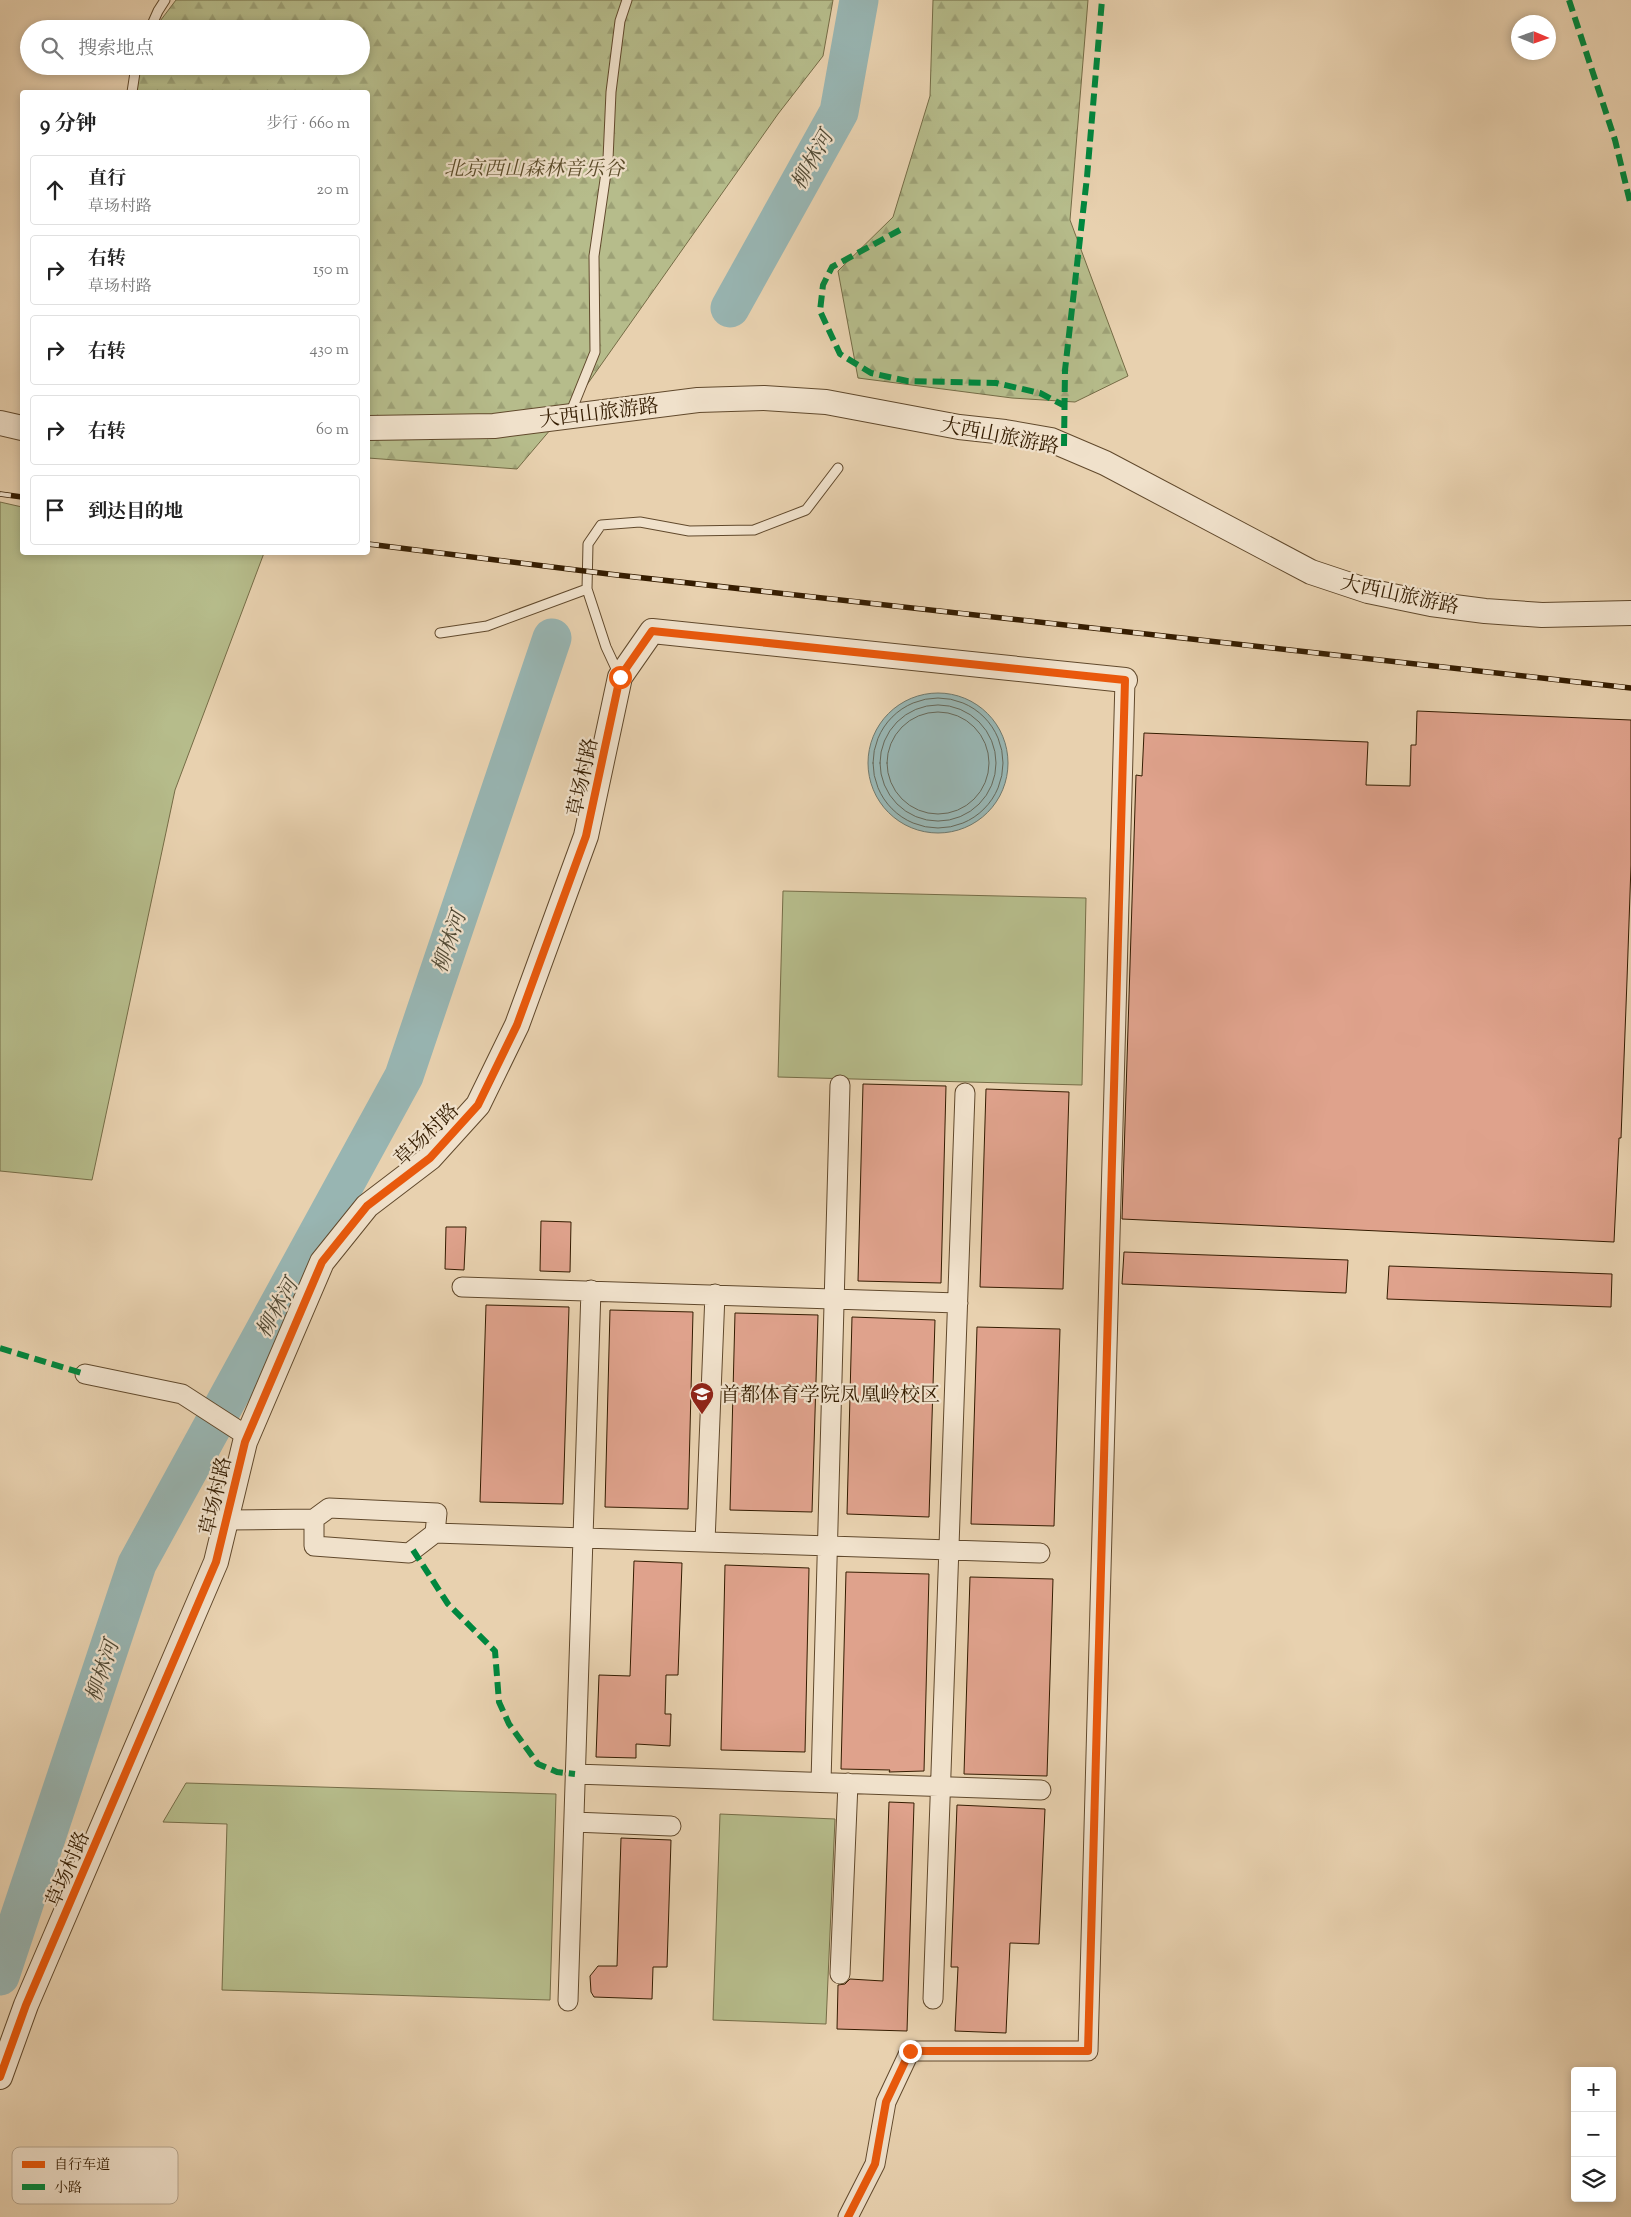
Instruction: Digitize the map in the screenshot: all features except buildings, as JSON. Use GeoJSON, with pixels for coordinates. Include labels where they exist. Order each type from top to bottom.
{"type":"FeatureCollection","features":[{"type":"Feature","properties":{"kind":"street","name":"大西山旅游路"},"geometry":{"type":"LineString","coordinates":[[370,428],[494,426],[698,400],[764,398],[826,402],[959,427],[1051,440],[1105,463],[1311,572],[1368,591],[1431,604],[1485,611],[1542,615],[1631,613]]}},
{"type":"Feature","properties":{"kind":"street"},"geometry":{"type":"LineString","coordinates":[[0,423],[20,428]]}},
{"type":"Feature","properties":{"kind":"street","name":"草场村路"},"geometry":{"type":"LineString","coordinates":[[0,2077],[26,2005],[216,1562],[226,1520],[241,1432],[322,1262],[367,1206],[430,1158],[478,1105],[517,1025],[586,836],[620,677],[652,631],[1125,680]]}},
{"type":"Feature","properties":{"kind":"street"},"geometry":{"type":"LineString","coordinates":[[848,2217],[875,2164],[886,2102],[910,2051],[1088,2051],[1125,680]]}},
{"type":"Feature","properties":{"kind":"street"},"geometry":{"type":"LineString","coordinates":[[821,1782],[840,1086]]}},
{"type":"Feature","properties":{"kind":"street"},"geometry":{"type":"LineString","coordinates":[[933,2000],[965,1092]]}},
{"type":"Feature","properties":{"kind":"street"},"geometry":{"type":"LineString","coordinates":[[462,1287],[958,1303]]}},
{"type":"Feature","properties":{"kind":"street"},"geometry":{"type":"LineString","coordinates":[[568,2001],[591,1290]]}},
{"type":"Feature","properties":{"kind":"street"},"geometry":{"type":"LineString","coordinates":[[706,1542],[715,1294]]}},
{"type":"Feature","properties":{"kind":"street"},"geometry":{"type":"LineString","coordinates":[[85,1374],[182,1394],[241,1432]]}},
{"type":"Feature","properties":{"kind":"street"},"geometry":{"type":"LineString","coordinates":[[226,1520],[314,1520],[330,1508],[437,1513],[436,1533]]}},
{"type":"Feature","properties":{"kind":"street"},"geometry":{"type":"LineString","coordinates":[[314,1520],[314,1546],[409,1553],[436,1533],[1040,1553]]}},
{"type":"Feature","properties":{"kind":"street"},"geometry":{"type":"LineString","coordinates":[[575,1774],[1041,1790]]}},
{"type":"Feature","properties":{"kind":"street"},"geometry":{"type":"LineString","coordinates":[[840,1974],[848,1783]]}},
{"type":"Feature","properties":{"kind":"street"},"geometry":{"type":"LineString","coordinates":[[574,1822],[671,1826]]}},
{"type":"Feature","properties":{"kind":"lane"},"geometry":{"type":"LineString","coordinates":[[154,20],[166,0]]}},
{"type":"Feature","properties":{"kind":"lane"},"geometry":{"type":"LineString","coordinates":[[569,416],[595,352],[594,256],[608,160],[611,92],[620,21],[627,0]]}},
{"type":"Feature","properties":{"kind":"lane"},"geometry":{"type":"LineString","coordinates":[[132,90],[135,75]]}},
{"type":"Feature","properties":{"kind":"lane"},"geometry":{"type":"LineString","coordinates":[[620,677],[606,647],[587,589],[588,544],[601,525],[640,522],[689,531],[754,530],[806,510],[838,468]]}},
{"type":"Feature","properties":{"kind":"lane"},"geometry":{"type":"LineString","coordinates":[[440,633],[487,626],[587,589]]}},
{"type":"Feature","properties":{"kind":"green space","name":"北京西山森林音乐谷"},"geometry":{"type":"Polygon","coordinates":[[[176,0],[833,0],[823,56],[778,114],[579,396],[517,469],[370,458],[370,90],[133,90],[134,75],[370,75],[370,20],[161,20],[176,0]]]}},
{"type":"Feature","properties":{"kind":"green space"},"geometry":{"type":"Polygon","coordinates":[[[933,0],[1088,0],[1070,220],[1128,376],[1075,402],[1012,398],[858,378],[838,271],[893,217],[930,96],[933,0]]]}},
{"type":"Feature","properties":{"kind":"green space"},"geometry":{"type":"Polygon","coordinates":[[[0,502],[20,507],[20,555],[263,555],[175,790],[92,1180],[0,1171],[0,502]]]}},
{"type":"Feature","properties":{"kind":"green space"},"geometry":{"type":"Polygon","coordinates":[[[783,891],[1086,898],[1082,1085],[778,1077],[783,891]]]}},
{"type":"Feature","properties":{"kind":"green space"},"geometry":{"type":"Polygon","coordinates":[[[186,1783],[556,1794],[550,2000],[222,1990],[227,1824],[163,1822],[186,1783]]]}},
{"type":"Feature","properties":{"kind":"green space"},"geometry":{"type":"Polygon","coordinates":[[[720,1814],[835,1819],[826,2024],[713,2020],[720,1814]]]}},
{"type":"Feature","properties":{"kind":"water"},"geometry":{"type":"Polygon","coordinates":[[[938,693],[965,699],[977,705],[987,714],[996,724],[1002,736],[1008,763],[1002,790],[996,802],[987,812],[977,821],[965,827],[938,833],[911,827],[899,821],[889,812],[880,802],[874,790],[868,763],[874,736],[880,724],[889,714],[899,705],[911,699],[938,693]]]}},
{"type":"Feature","properties":{"kind":"waterway","name":"柳林河"},"geometry":{"type":"LineString","coordinates":[[730,308],[839,112],[859,0]]}},
{"type":"Feature","properties":{"kind":"waterway","name":"柳林河"},"geometry":{"type":"LineString","coordinates":[[0,1976],[137,1564],[404,1076],[552,638]]}},
{"type":"Feature","properties":{"kind":"railway"},"geometry":{"type":"LineString","coordinates":[[0,494],[20,497]]}},
{"type":"Feature","properties":{"kind":"railway"},"geometry":{"type":"LineString","coordinates":[[370,544],[617,575],[1631,688]]}},
{"type":"Feature","properties":{"kind":"marked path"},"geometry":{"type":"LineString","coordinates":[[1064,446],[1065,370],[1087,177],[1102,0]]}},
{"type":"Feature","properties":{"kind":"marked path"},"geometry":{"type":"LineString","coordinates":[[1569,0],[1615,140],[1631,206]]}},
{"type":"Feature","properties":{"kind":"marked path"},"geometry":{"type":"LineString","coordinates":[[900,230],[832,267],[823,285],[820,311],[840,354],[871,373],[907,381],[996,383],[1040,393],[1065,406]]}},
{"type":"Feature","properties":{"kind":"marked path"},"geometry":{"type":"LineString","coordinates":[[0,1348],[85,1374]]}},
{"type":"Feature","properties":{"kind":"marked path"},"geometry":{"type":"LineString","coordinates":[[413,1550],[448,1604],[495,1651],[499,1702],[509,1724],[538,1764],[557,1772],[575,1774]]}},
{"type":"Feature","properties":{"kind":"cycle path"},"geometry":{"type":"LineString","coordinates":[[0,2077],[26,2005],[216,1562],[245,1442],[322,1262],[367,1206],[430,1158],[478,1105],[517,1025],[586,836],[620,677],[652,631],[1125,680],[1088,2051],[910,2051],[886,2102],[875,2164],[848,2217]]}},
{"type":"Feature","properties":{"kind":"place","name":"首都体育学院凤凰岭校区"},"geometry":{"type":"Point","coordinates":[702,1415]}},
{"type":"Feature","properties":{"kind":"route"},"geometry":{"type":"LineString","coordinates":[[620,677],[652,631],[1125,680],[1088,2051],[910,2051]]}}]}
